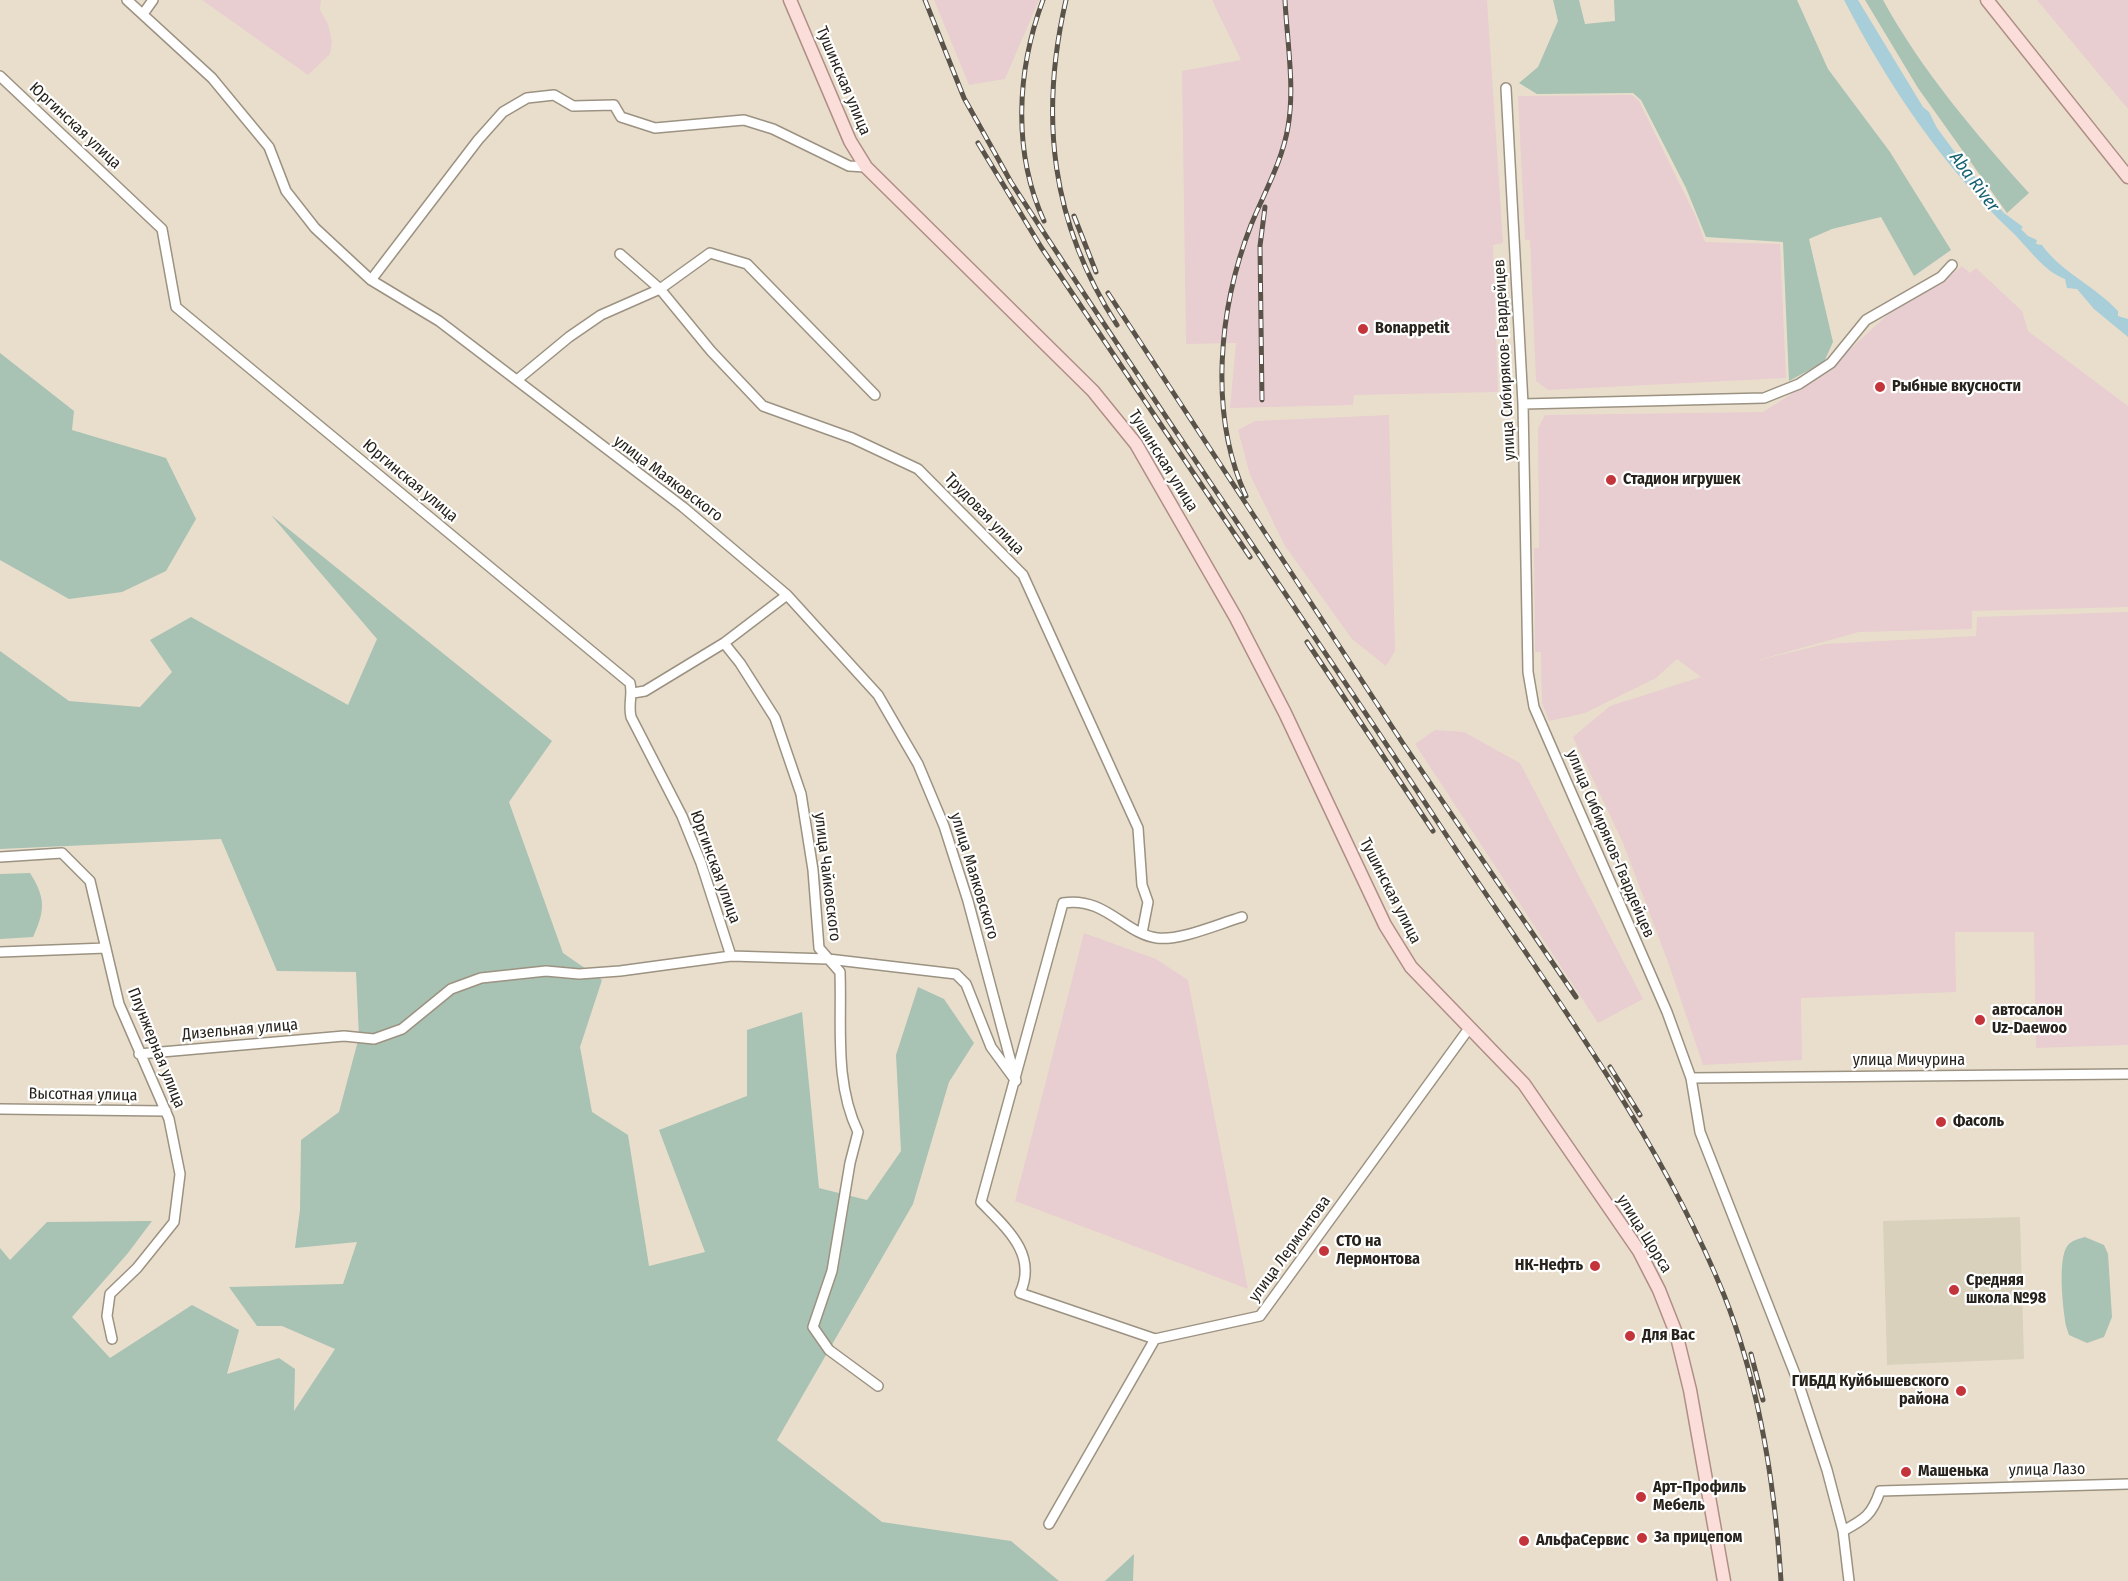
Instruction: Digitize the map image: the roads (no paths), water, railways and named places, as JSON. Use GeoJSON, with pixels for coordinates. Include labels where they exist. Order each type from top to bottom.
{"type":"FeatureCollection","features":[{"type":"Feature","properties":{"kind":"main road","name":"Тушинская улица"},"geometry":{"type":"LineString","coordinates":[[790,0],[850,141],[866,167],[1093,391],[1136,444],[1236,618],[1285,713],[1385,925],[1411,967]]}},
{"type":"Feature","properties":{"kind":"main road"},"geometry":{"type":"LineString","coordinates":[[1988,0],[2128,177]]}},
{"type":"Feature","properties":{"kind":"main road","name":"улица Щорса"},"geometry":{"type":"LineString","coordinates":[[1411,967],[1524,1084],[1639,1251],[1659,1290],[1676,1334],[1690,1390],[1724,1581]]}},
{"type":"Feature","properties":{"kind":"street","name":"улица Маяковского"},"geometry":{"type":"LineString","coordinates":[[127,0],[212,78],[269,147],[286,191],[315,228],[371,280],[439,321],[614,457],[683,507],[787,595],[878,695],[918,764],[944,826],[968,901],[1016,1081]]}},
{"type":"Feature","properties":{"kind":"street"},"geometry":{"type":"LineString","coordinates":[[143,14],[153,0]]}},
{"type":"Feature","properties":{"kind":"street","name":"Юргинская улица"},"geometry":{"type":"LineString","coordinates":[[0,76],[162,229],[176,307],[630,683],[633,693],[629,707],[631,717],[682,816],[701,863],[731,956]]}},
{"type":"Feature","properties":{"kind":"street","name":"улица Сибиряков-Гвардейцев"},"geometry":{"type":"LineString","coordinates":[[1506,88],[1523,404],[1528,672],[1534,707],[1667,1012],[1691,1078],[1700,1132],[1797,1379],[1827,1470],[1843,1531],[1848,1581]]}},
{"type":"Feature","properties":{"kind":"street"},"geometry":{"type":"LineString","coordinates":[[371,280],[478,140],[503,112],[527,98],[554,95],[573,106],[614,105],[621,117],[656,128],[744,120],[773,129],[849,166],[866,167]]}},
{"type":"Feature","properties":{"kind":"street"},"geometry":{"type":"LineString","coordinates":[[517,380],[569,337],[601,315],[660,289],[710,253],[747,264],[875,395]]}},
{"type":"Feature","properties":{"kind":"street","name":"Трудовая улица"},"geometry":{"type":"LineString","coordinates":[[620,254],[660,289],[711,351],[763,406],[852,438],[918,469],[1023,575],[1138,828],[1142,885],[1148,902],[1142,933]]}},
{"type":"Feature","properties":{"kind":"street"},"geometry":{"type":"LineString","coordinates":[[1523,404],[1764,398],[1799,384],[1831,363],[1866,320],[1941,277],[1952,265]]}},
{"type":"Feature","properties":{"kind":"street"},"geometry":{"type":"LineString","coordinates":[[633,693],[645,692],[724,643],[787,595]]}},
{"type":"Feature","properties":{"kind":"street","name":"улица Чайковского"},"geometry":{"type":"LineString","coordinates":[[724,643],[740,663],[775,718],[801,794],[813,870],[819,948],[840,972],[840,1069],[847,1110],[858,1132],[850,1163],[832,1271],[813,1327],[829,1350],[878,1386]]}},
{"type":"Feature","properties":{"kind":"street","name":"Плунжерная улица"},"geometry":{"type":"LineString","coordinates":[[0,857],[62,853],[90,881],[119,1004],[166,1111],[180,1174],[174,1222],[137,1268],[110,1294],[107,1316],[112,1339]]}},
{"type":"Feature","properties":{"kind":"street"},"geometry":{"type":"LineString","coordinates":[[1049,1524],[1155,1339],[1020,1293],[1026,1281],[1022,1251],[1013,1235],[981,1202],[1063,903],[1074,901],[1087,904],[1115,915],[1154,938],[1168,938],[1242,917]]}},
{"type":"Feature","properties":{"kind":"street"},"geometry":{"type":"LineString","coordinates":[[0,952],[106,948]]}},
{"type":"Feature","properties":{"kind":"street","name":"Дизельная улица"},"geometry":{"type":"LineString","coordinates":[[139,1054],[344,1036],[374,1039],[402,1029],[450,989],[481,978],[546,971],[579,974],[731,956],[828,959],[956,974],[966,984],[991,1047],[1016,1081]]}},
{"type":"Feature","properties":{"kind":"street","name":"улица Лермонтова"},"geometry":{"type":"LineString","coordinates":[[1155,1339],[1260,1317],[1470,1027]]}},
{"type":"Feature","properties":{"kind":"street","name":"улица Мичурина"},"geometry":{"type":"LineString","coordinates":[[1691,1078],[2128,1074]]}},
{"type":"Feature","properties":{"kind":"street","name":"Высотная улица"},"geometry":{"type":"LineString","coordinates":[[0,1109],[166,1111]]}},
{"type":"Feature","properties":{"kind":"street","name":"улица Лазо"},"geometry":{"type":"LineString","coordinates":[[1843,1531],[1866,1519],[1880,1491],[2128,1484]]}},
{"type":"Feature","properties":{"kind":"water","name":"Aba River"},"geometry":{"type":"Polygon","coordinates":[[[1844,0],[1858,0],[1923,107],[1929,112],[1937,128],[1957,155],[1967,164],[1984,192],[2004,213],[2023,227],[2021,229],[2028,236],[2037,240],[2036,244],[2042,245],[2059,263],[2109,302],[2118,311],[2118,316],[2128,319],[2128,337],[2094,309],[2077,289],[2067,288],[2065,279],[2043,265],[1962,180],[1898,93],[1844,0]]]}},
{"type":"Feature","properties":{"kind":"railway"},"geometry":{"type":"LineString","coordinates":[[925,0],[964,98],[1011,182],[1555,995],[1630,1112],[1665,1172],[1724,1295],[1747,1364],[1770,1472],[1781,1581]]}},
{"type":"Feature","properties":{"kind":"railway"},"geometry":{"type":"LineString","coordinates":[[1043,0],[1028,54],[1023,82],[1022,110],[1027,167],[1044,221]]}},
{"type":"Feature","properties":{"kind":"railway"},"geometry":{"type":"LineString","coordinates":[[1066,0],[1053,86],[1053,127],[1057,168],[1065,208],[1077,248],[1095,287],[1117,325]]}},
{"type":"Feature","properties":{"kind":"railway"},"geometry":{"type":"LineString","coordinates":[[1246,496],[1234,464],[1226,431],[1222,396],[1222,360],[1231,290],[1240,257],[1277,165],[1288,127],[1291,80],[1285,0]]}},
{"type":"Feature","properties":{"kind":"railway"},"geometry":{"type":"LineString","coordinates":[[978,143],[1041,247],[1250,557]]}},
{"type":"Feature","properties":{"kind":"railway"},"geometry":{"type":"LineString","coordinates":[[1262,400],[1260,246],[1265,207]]}},
{"type":"Feature","properties":{"kind":"railway"},"geometry":{"type":"LineString","coordinates":[[1074,216],[1096,272]]}},
{"type":"Feature","properties":{"kind":"railway"},"geometry":{"type":"LineString","coordinates":[[1108,293],[1402,742],[1576,997]]}},
{"type":"Feature","properties":{"kind":"railway"},"geometry":{"type":"LineString","coordinates":[[1307,642],[1433,831]]}},
{"type":"Feature","properties":{"kind":"railway"},"geometry":{"type":"LineString","coordinates":[[1610,1067],[1640,1115]]}},
{"type":"Feature","properties":{"kind":"railway"},"geometry":{"type":"LineString","coordinates":[[1751,1354],[1763,1400]]}},
{"type":"Feature","properties":{"kind":"place","name":"Bonappetit"},"geometry":{"type":"Point","coordinates":[1363,329]}},
{"type":"Feature","properties":{"kind":"place","name":"Рыбные вкусности"},"geometry":{"type":"Point","coordinates":[1880,387]}},
{"type":"Feature","properties":{"kind":"place","name":"Стадион игрушек"},"geometry":{"type":"Point","coordinates":[1611,480]}},
{"type":"Feature","properties":{"kind":"place","name":"автосалон Uz-Daewoo"},"geometry":{"type":"Point","coordinates":[1980,1020]}},
{"type":"Feature","properties":{"kind":"place","name":"Фасоль"},"geometry":{"type":"Point","coordinates":[1941,1122]}},
{"type":"Feature","properties":{"kind":"place","name":"СТО на Лермонтова"},"geometry":{"type":"Point","coordinates":[1324,1251]}},
{"type":"Feature","properties":{"kind":"place","name":"НК-Нефть"},"geometry":{"type":"Point","coordinates":[1595,1266]}},
{"type":"Feature","properties":{"kind":"place","name":"Средняя школа №98"},"geometry":{"type":"Point","coordinates":[1954,1290]}},
{"type":"Feature","properties":{"kind":"place","name":"Для Вас"},"geometry":{"type":"Point","coordinates":[1630,1336]}},
{"type":"Feature","properties":{"kind":"place","name":"ГИБДД Куйбышевского района"},"geometry":{"type":"Point","coordinates":[1961,1391]}},
{"type":"Feature","properties":{"kind":"place","name":"Машенька"},"geometry":{"type":"Point","coordinates":[1906,1472]}},
{"type":"Feature","properties":{"kind":"place","name":"Арт-Профиль Мебель"},"geometry":{"type":"Point","coordinates":[1641,1497]}},
{"type":"Feature","properties":{"kind":"place","name":"За прицепом"},"geometry":{"type":"Point","coordinates":[1642,1538]}},
{"type":"Feature","properties":{"kind":"place","name":"АльфаСервис"},"geometry":{"type":"Point","coordinates":[1524,1541]}}]}
